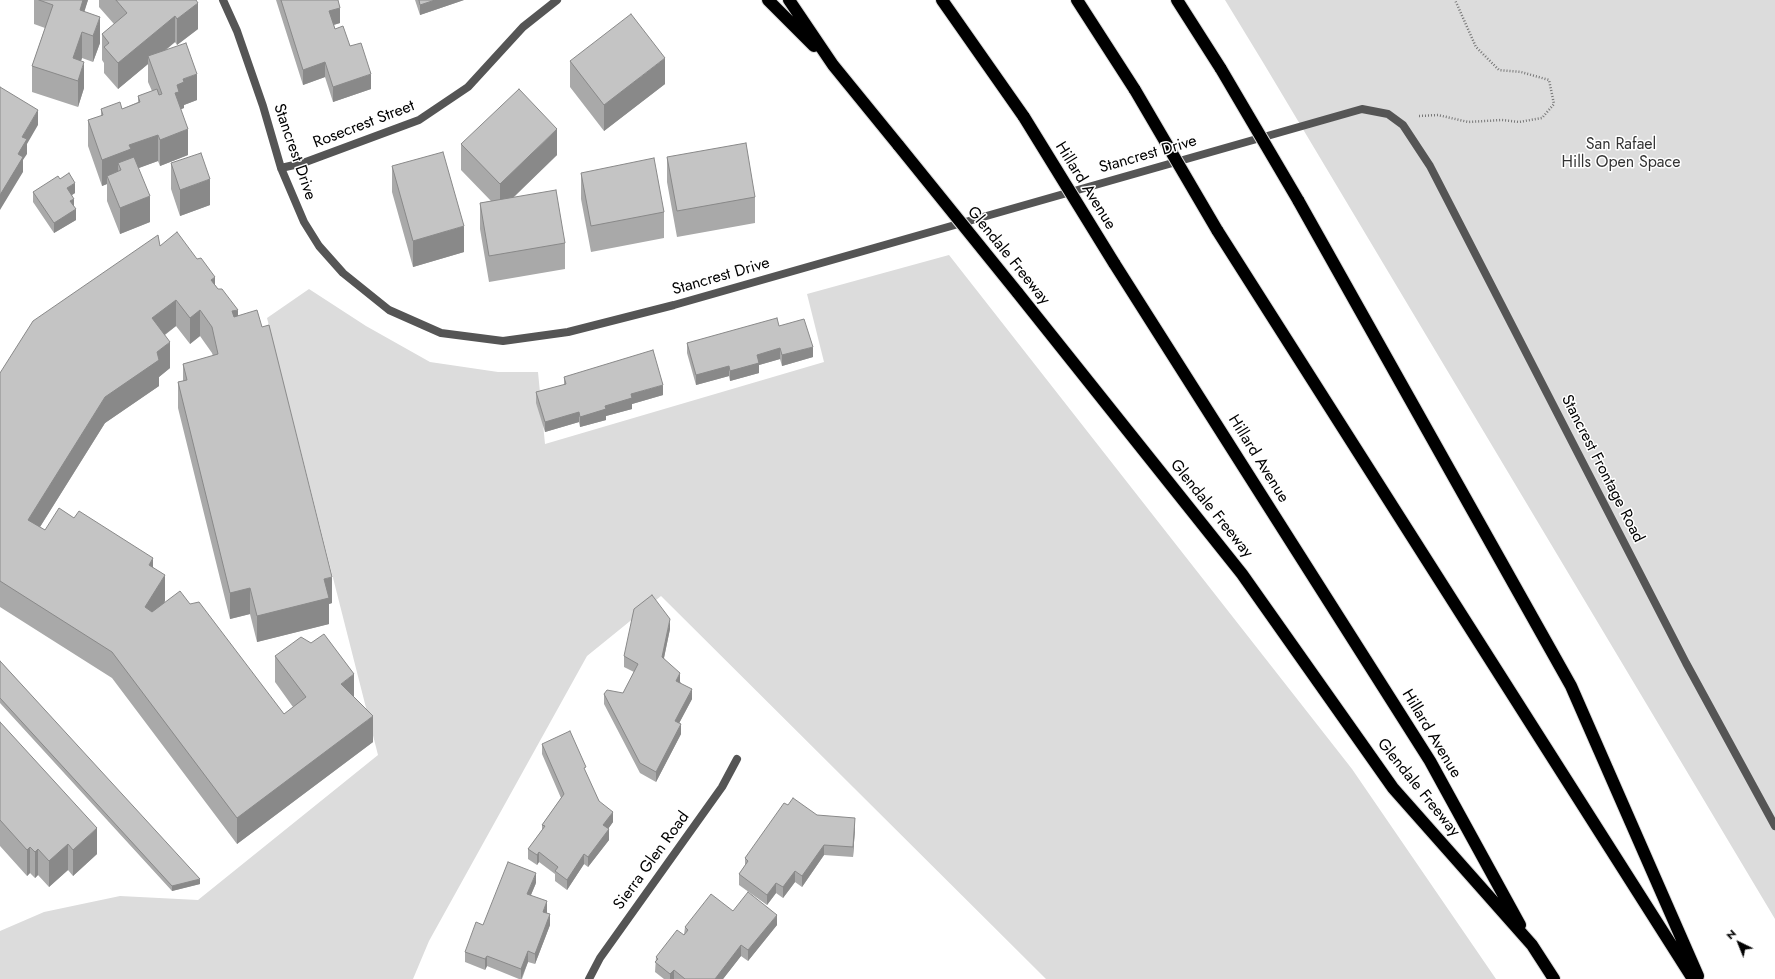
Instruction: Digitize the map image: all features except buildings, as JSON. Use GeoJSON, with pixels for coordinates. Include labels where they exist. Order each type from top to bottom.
{"type":"FeatureCollection","features":[{"type":"Feature","properties":{"kind":"highway"},"geometry":{"type":"LineString","coordinates":[[768,0],[833,65]]}},
{"type":"Feature","properties":{"kind":"highway"},"geometry":{"type":"LineString","coordinates":[[789,0],[833,65]]}},
{"type":"Feature","properties":{"kind":"highway","name":"Hillard Avenue"},"geometry":{"type":"LineString","coordinates":[[942,0],[1024,117],[1114,263],[1430,761],[1532,945]]}},
{"type":"Feature","properties":{"kind":"highway"},"geometry":{"type":"LineString","coordinates":[[1076,0],[1135,90],[1217,230],[1693,979]]}},
{"type":"Feature","properties":{"kind":"highway"},"geometry":{"type":"LineString","coordinates":[[1177,0],[1221,69],[1298,200],[1571,686],[1700,979]]}},
{"type":"Feature","properties":{"kind":"highway","name":"Glendale Freeway"},"geometry":{"type":"LineString","coordinates":[[833,65],[1242,574],[1393,788],[1532,945],[1554,979]]}},
{"type":"Feature","properties":{"kind":"street","name":"Stancrest Drive"},"geometry":{"type":"LineString","coordinates":[[223,0],[237,32],[263,106],[281,168],[304,222],[319,246],[343,273],[389,310],[441,333],[503,341],[568,332],[674,305],[1362,109],[1388,114],[1403,125]]}},
{"type":"Feature","properties":{"kind":"street","name":"Rosecrest Street"},"geometry":{"type":"LineString","coordinates":[[281,168],[303,163],[420,120],[468,87],[522,27],[556,0]]}},
{"type":"Feature","properties":{"kind":"street","name":"Stancrest Frontage Road"},"geometry":{"type":"LineString","coordinates":[[1403,125],[1430,166],[1686,663],[1775,826]]}},
{"type":"Feature","properties":{"kind":"street","name":"Sierra Glen Road"},"geometry":{"type":"LineString","coordinates":[[589,979],[600,958],[722,787],[737,759]]}},
{"type":"Feature","properties":{"kind":"path"},"geometry":{"type":"LineString","coordinates":[[1403,125],[1417,116],[1438,115],[1468,122],[1502,120],[1519,122],[1542,118],[1554,104],[1549,80],[1521,72],[1499,70],[1476,47],[1455,0]]}},
{"type":"Feature","properties":{"kind":"green space","name":"San Rafael Hills Open Space"},"geometry":{"type":"Polygon","coordinates":[[[1225,0],[1775,0],[1775,919],[1264,64],[1225,0]]]}},
{"type":"Feature","properties":{"kind":"green space"},"geometry":{"type":"Polygon","coordinates":[[[949,255],[1352,769],[1496,979],[1046,979],[661,596],[587,656],[429,941],[413,979],[0,979],[0,931],[44,912],[120,896],[198,900],[378,755],[267,318],[309,289],[366,326],[430,362],[498,372],[538,372],[545,444],[824,362],[807,294],[949,255]]]}}]}
